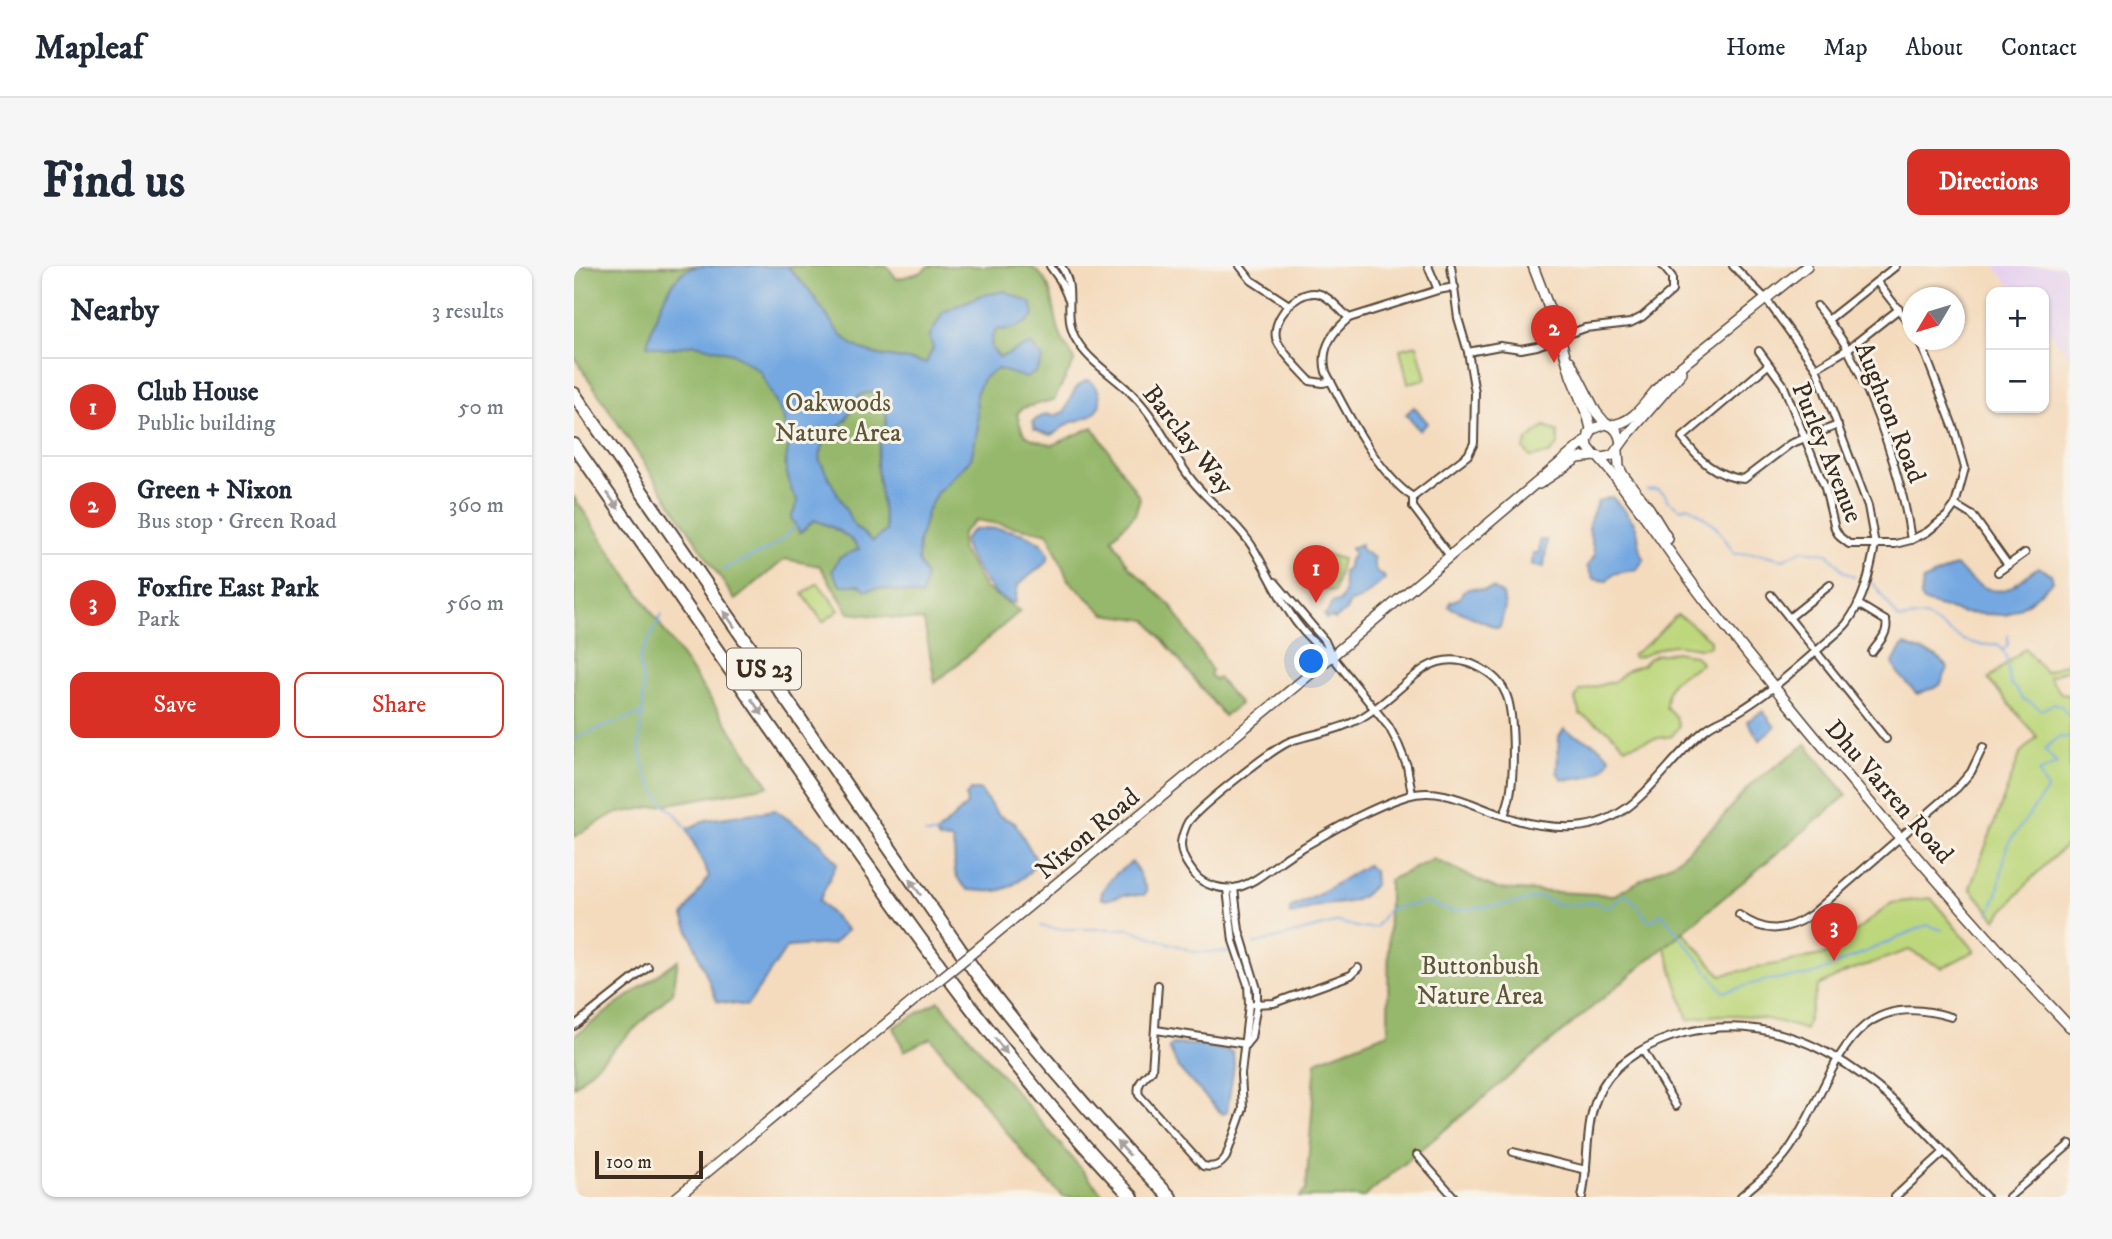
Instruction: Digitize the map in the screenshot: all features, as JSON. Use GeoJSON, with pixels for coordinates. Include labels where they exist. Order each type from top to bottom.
{"type":"FeatureCollection","features":[{"type":"Feature","properties":{"kind":"highway","name":"US 23"},"geometry":{"type":"LineString","coordinates":[[574,394],[979,976],[1052,1067],[1127,1153],[1170,1197]]}},
{"type":"Feature","properties":{"kind":"highway","name":"US 23"},"geometry":{"type":"LineString","coordinates":[[574,445],[934,959],[1021,1072],[1132,1197]]}},
{"type":"Feature","properties":{"kind":"main road"},"geometry":{"type":"LineString","coordinates":[[1533,266],[1588,417],[1591,429],[1588,447],[1597,457],[1610,457],[1619,448],[1695,357]]}},
{"type":"Feature","properties":{"kind":"main road"},"geometry":{"type":"LineString","coordinates":[[1588,437],[1597,427],[1621,424],[1631,419],[1654,389],[1807,266]]}},
{"type":"Feature","properties":{"kind":"main road"},"geometry":{"type":"LineString","coordinates":[[1565,354],[1596,412],[1618,433],[1619,448]]}},
{"type":"Feature","properties":{"kind":"main road","name":"Nixon Road"},"geometry":{"type":"LineString","coordinates":[[677,1197],[1107,844],[1588,437]]}},
{"type":"Feature","properties":{"kind":"main road","name":"Dhu Varren Road"},"geometry":{"type":"LineString","coordinates":[[1619,448],[1619,467],[1623,475],[1649,508],[1705,600],[1901,837],[2070,1027]]}},
{"type":"Feature","properties":{"kind":"main road","name":"Nixon Road"},"geometry":{"type":"LineString","coordinates":[[1520,496],[1578,458],[1597,457]]}},
{"type":"Feature","properties":{"kind":"main road","name":"Dhu Varren Road"},"geometry":{"type":"LineString","coordinates":[[1597,457],[1688,574]]}},
{"type":"Feature","properties":{"kind":"street","name":"Barclay Way"},"geometry":{"type":"LineString","coordinates":[[1050,266],[1068,298],[1069,323],[1077,342],[1142,405],[1205,497],[1245,536],[1264,570],[1325,641],[1332,656],[1389,727],[1407,766],[1412,794]]}},
{"type":"Feature","properties":{"kind":"street","name":"Barclay Way"},"geometry":{"type":"LineString","coordinates":[[1061,266],[1069,281],[1071,293],[1068,298]]}},
{"type":"Feature","properties":{"kind":"street"},"geometry":{"type":"LineString","coordinates":[[1240,266],[1251,280],[1289,305]]}},
{"type":"Feature","properties":{"kind":"street"},"geometry":{"type":"LineString","coordinates":[[1428,266],[1438,290]]}},
{"type":"Feature","properties":{"kind":"street"},"geometry":{"type":"LineString","coordinates":[[1450,556],[1412,508],[1413,497],[1468,455],[1474,443],[1475,393],[1468,352],[1458,318],[1451,266]]}},
{"type":"Feature","properties":{"kind":"street"},"geometry":{"type":"LineString","coordinates":[[1468,352],[1500,346],[1521,349],[1537,346],[1585,328],[1618,326],[1642,317],[1672,291],[1672,277],[1663,266]]}},
{"type":"Feature","properties":{"kind":"street"},"geometry":{"type":"LineString","coordinates":[[1504,816],[1511,790],[1512,719],[1505,691],[1489,673],[1466,662],[1450,660],[1437,662],[1418,673],[1373,710],[1342,728],[1290,742],[1273,751],[1187,823],[1181,844],[1186,865],[1201,881],[1230,888],[1254,879],[1352,819],[1412,794],[1438,793],[1504,816],[1527,823],[1576,827],[1597,824],[1630,806],[1648,792],[1706,728],[1738,713],[1775,687],[1845,626],[1865,587],[1875,545],[1868,506],[1816,368],[1766,299],[1733,266]]}},
{"type":"Feature","properties":{"kind":"street"},"geometry":{"type":"LineString","coordinates":[[1828,320],[1896,266]]}},
{"type":"Feature","properties":{"kind":"street"},"geometry":{"type":"LineString","coordinates":[[1877,282],[1902,313]]}},
{"type":"Feature","properties":{"kind":"street"},"geometry":{"type":"LineString","coordinates":[[1413,497],[1400,488],[1382,466],[1331,381],[1324,361],[1325,350],[1334,333],[1349,318],[1455,287]]}},
{"type":"Feature","properties":{"kind":"street"},"geometry":{"type":"LineString","coordinates":[[1331,381],[1310,381],[1280,346],[1276,339],[1277,329],[1289,305],[1315,293],[1324,296],[1349,318]]}},
{"type":"Feature","properties":{"kind":"street","name":"Aughton Road"},"geometry":{"type":"LineString","coordinates":[[1817,306],[1847,349],[1870,398],[1906,503],[1912,540]]}},
{"type":"Feature","properties":{"kind":"street"},"geometry":{"type":"LineString","coordinates":[[1816,368],[1847,349],[1899,309]]}},
{"type":"Feature","properties":{"kind":"street"},"geometry":{"type":"LineString","coordinates":[[1875,545],[1912,540],[1947,516],[1955,505],[1965,468],[1957,437],[1924,350]]}},
{"type":"Feature","properties":{"kind":"street","name":"Purley Avenue"},"geometry":{"type":"LineString","coordinates":[[1759,351],[1783,384],[1825,488],[1835,529],[1849,544],[1875,545]]}},
{"type":"Feature","properties":{"kind":"street"},"geometry":{"type":"LineString","coordinates":[[1768,365],[1682,438],[1706,464],[1723,475],[1744,479],[1790,444],[1838,425]]}},
{"type":"Feature","properties":{"kind":"street"},"geometry":{"type":"LineString","coordinates":[[1955,505],[1973,516],[2008,565]]}},
{"type":"Feature","properties":{"kind":"street"},"geometry":{"type":"LineString","coordinates":[[1998,572],[2025,553]]}},
{"type":"Feature","properties":{"kind":"street"},"geometry":{"type":"LineString","coordinates":[[1789,618],[1830,585]]}},
{"type":"Feature","properties":{"kind":"street"},"geometry":{"type":"LineString","coordinates":[[1771,595],[1886,740]]}},
{"type":"Feature","properties":{"kind":"street"},"geometry":{"type":"LineString","coordinates":[[1858,604],[1886,621],[1888,629],[1872,652]]}},
{"type":"Feature","properties":{"kind":"street"},"geometry":{"type":"LineString","coordinates":[[1739,915],[1756,926],[1767,929],[1789,926],[1802,920],[1823,905],[1962,783],[1983,747]]}},
{"type":"Feature","properties":{"kind":"street"},"geometry":{"type":"LineString","coordinates":[[1158,985],[1152,1070],[1140,1082],[1137,1088],[1139,1095],[1203,1166],[1213,1167],[1222,1164],[1243,1109],[1241,1074],[1246,1044],[1244,1035],[1249,1004],[1248,985],[1235,930],[1230,888]]}},
{"type":"Feature","properties":{"kind":"street"},"geometry":{"type":"LineString","coordinates":[[1235,930],[1255,981],[1257,1004],[1251,1038],[1246,1044]]}},
{"type":"Feature","properties":{"kind":"street"},"geometry":{"type":"LineString","coordinates":[[574,1026],[648,967]]}},
{"type":"Feature","properties":{"kind":"street"},"geometry":{"type":"LineString","coordinates":[[1249,1004],[1274,1003],[1351,975],[1358,968]]}},
{"type":"Feature","properties":{"kind":"street"},"geometry":{"type":"LineString","coordinates":[[1351,975],[1356,984]]}},
{"type":"Feature","properties":{"kind":"street"},"geometry":{"type":"LineString","coordinates":[[1741,1196],[1771,1170],[1792,1146],[1838,1060],[1857,1032],[1882,1015],[1896,1010],[1912,1009],[1951,1017]]}},
{"type":"Feature","properties":{"kind":"street"},"geometry":{"type":"LineString","coordinates":[[1582,1197],[1591,1118],[1598,1094],[1614,1072],[1661,1040],[1693,1031],[1741,1027],[1796,1039],[1838,1060],[1879,1087],[1904,1108],[1986,1197]]}},
{"type":"Feature","properties":{"kind":"street"},"geometry":{"type":"LineString","coordinates":[[1156,1030],[1246,1044]]}},
{"type":"Feature","properties":{"kind":"street"},"geometry":{"type":"LineString","coordinates":[[1643,1050],[1676,1106]]}},
{"type":"Feature","properties":{"kind":"street"},"geometry":{"type":"LineString","coordinates":[[2008,1197],[2070,1144]]}},
{"type":"Feature","properties":{"kind":"street"},"geometry":{"type":"LineString","coordinates":[[1513,1152],[1586,1170]]}},
{"type":"Feature","properties":{"kind":"street"},"geometry":{"type":"LineString","coordinates":[[1895,1197],[1944,1152]]}},
{"type":"Feature","properties":{"kind":"street"},"geometry":{"type":"LineString","coordinates":[[1418,1155],[1453,1197]]}},
{"type":"Feature","properties":{"kind":"shaded area"},"geometry":{"type":"Polygon","coordinates":[[[1994,266],[2070,266],[2070,356],[2049,331],[2049,287],[2012,287],[1994,266]]]}},
{"type":"Feature","properties":{"kind":"green space","name":"Oakwoods Nature Area"},"geometry":{"type":"Polygon","coordinates":[[[574,266],[887,266],[897,279],[922,272],[928,266],[1029,266],[1038,272],[1049,288],[1061,336],[1075,360],[1054,400],[1022,408],[1017,414],[1022,429],[1028,437],[1053,445],[1093,427],[1140,498],[1135,514],[1112,538],[1129,566],[1172,607],[1212,671],[1210,675],[1215,680],[1218,678],[1240,704],[1224,716],[1147,620],[1105,614],[1068,580],[1048,533],[976,520],[962,533],[961,549],[985,588],[1020,611],[935,683],[924,621],[849,613],[820,566],[785,559],[735,600],[574,357],[574,266]]]}},
{"type":"Feature","properties":{"kind":"green space"},"geometry":{"type":"Polygon","coordinates":[[[1417,345],[1426,379],[1408,383],[1400,349],[1417,345]]]}},
{"type":"Feature","properties":{"kind":"green space"},"geometry":{"type":"Polygon","coordinates":[[[1545,426],[1558,432],[1558,445],[1549,454],[1530,457],[1524,449],[1527,440],[1545,426]]]}},
{"type":"Feature","properties":{"kind":"green space"},"geometry":{"type":"Polygon","coordinates":[[[574,497],[769,786],[613,814],[574,837],[574,497]]]}},
{"type":"Feature","properties":{"kind":"green space"},"geometry":{"type":"Polygon","coordinates":[[[1324,554],[1342,559],[1334,592],[1315,586],[1324,554]]]}},
{"type":"Feature","properties":{"kind":"green space"},"geometry":{"type":"Polygon","coordinates":[[[818,583],[839,610],[823,622],[803,594],[818,583]]]}},
{"type":"Feature","properties":{"kind":"green space"},"geometry":{"type":"Polygon","coordinates":[[[1677,615],[1710,640],[1710,646],[1698,648],[1671,645],[1639,657],[1632,656],[1651,641],[1677,615]]]}},
{"type":"Feature","properties":{"kind":"green space"},"geometry":{"type":"Polygon","coordinates":[[[2025,648],[2045,672],[2070,662],[2070,668],[2049,677],[2061,693],[2070,696],[2070,841],[1996,919],[1970,888],[2021,752],[2037,737],[1988,679],[2025,648]]]}},
{"type":"Feature","properties":{"kind":"green space"},"geometry":{"type":"Polygon","coordinates":[[[1676,652],[1694,656],[1701,664],[1676,679],[1669,689],[1666,707],[1676,717],[1679,726],[1672,736],[1625,747],[1609,731],[1580,714],[1575,700],[1579,691],[1615,681],[1628,670],[1643,665],[1656,655],[1676,652]]]}},
{"type":"Feature","properties":{"kind":"green space","name":"Buttonbush Nature Area"},"geometry":{"type":"Polygon","coordinates":[[[1806,744],[1847,795],[1364,1197],[1299,1197],[1306,1190],[1316,1061],[1388,1033],[1389,880],[1434,859],[1497,889],[1614,895],[1677,860],[1721,819],[1751,784],[1806,744]]]}},
{"type":"Feature","properties":{"kind":"green space"},"geometry":{"type":"Polygon","coordinates":[[[1931,898],[1975,951],[1942,968],[1909,950],[1846,972],[1818,986],[1805,1030],[1777,1021],[1747,1016],[1718,1015],[1688,1020],[1665,947],[1683,932],[1721,975],[1826,954],[1892,903],[1931,898]]]}},
{"type":"Feature","properties":{"kind":"green space"},"geometry":{"type":"Polygon","coordinates":[[[678,960],[673,992],[574,1087],[574,1036],[678,960]]]}},
{"type":"Feature","properties":{"kind":"green space"},"geometry":{"type":"Polygon","coordinates":[[[939,1001],[1105,1197],[1063,1197],[1033,1165],[931,1038],[904,1051],[894,1027],[939,1001]]]}},
{"type":"Feature","properties":{"kind":"water"},"geometry":{"type":"Polygon","coordinates":[[[697,266],[787,266],[809,290],[839,333],[854,346],[873,354],[926,363],[933,348],[929,337],[943,312],[979,296],[1005,291],[1031,303],[1034,315],[1031,319],[1012,329],[997,329],[991,348],[999,357],[1032,345],[1043,359],[1036,372],[1026,378],[998,369],[984,377],[976,394],[978,428],[971,459],[937,493],[928,510],[919,541],[918,561],[926,576],[922,596],[879,588],[866,590],[859,585],[840,585],[832,571],[839,558],[859,549],[839,531],[814,520],[800,533],[791,518],[798,501],[792,492],[785,466],[789,442],[783,417],[760,371],[732,353],[695,344],[666,349],[647,345],[656,317],[670,288],[682,273],[697,266]],[[874,392],[862,394],[855,400],[846,420],[826,436],[819,459],[855,527],[873,541],[886,531],[877,464],[887,420],[882,402],[874,392]]]}},
{"type":"Feature","properties":{"kind":"water"},"geometry":{"type":"Polygon","coordinates":[[[1089,380],[1097,388],[1100,398],[1095,413],[1050,435],[1034,429],[1033,421],[1046,414],[1053,416],[1064,412],[1079,385],[1089,380]]]}},
{"type":"Feature","properties":{"kind":"water"},"geometry":{"type":"Polygon","coordinates":[[[1414,407],[1428,423],[1419,430],[1406,414],[1414,407]]]}},
{"type":"Feature","properties":{"kind":"water"},"geometry":{"type":"Polygon","coordinates":[[[1612,497],[1635,525],[1644,559],[1637,569],[1613,574],[1607,581],[1593,579],[1587,566],[1595,555],[1589,532],[1590,522],[1598,501],[1612,497]]]}},
{"type":"Feature","properties":{"kind":"water"},"geometry":{"type":"Polygon","coordinates":[[[976,529],[1006,530],[1027,535],[1044,546],[1049,554],[1047,562],[1018,585],[1015,603],[994,592],[968,554],[965,538],[976,529]]]}},
{"type":"Feature","properties":{"kind":"water"},"geometry":{"type":"Polygon","coordinates":[[[1540,540],[1547,540],[1544,567],[1532,566],[1533,553],[1539,553],[1540,540]]]}},
{"type":"Feature","properties":{"kind":"water"},"geometry":{"type":"Polygon","coordinates":[[[1361,544],[1361,549],[1374,558],[1378,574],[1385,579],[1360,600],[1350,602],[1346,611],[1335,619],[1326,619],[1324,615],[1332,602],[1339,602],[1344,593],[1343,572],[1347,570],[1349,560],[1354,555],[1351,548],[1361,544]]]}},
{"type":"Feature","properties":{"kind":"water"},"geometry":{"type":"Polygon","coordinates":[[[1955,566],[1973,581],[1993,590],[2007,589],[2038,567],[2051,574],[2053,581],[2028,603],[2006,615],[1963,613],[1924,602],[1921,597],[1923,581],[1955,566]]]}},
{"type":"Feature","properties":{"kind":"water"},"geometry":{"type":"Polygon","coordinates":[[[1493,588],[1503,595],[1505,607],[1500,627],[1449,607],[1450,602],[1460,598],[1463,591],[1493,588]]]}},
{"type":"Feature","properties":{"kind":"water"},"geometry":{"type":"Polygon","coordinates":[[[1905,645],[1937,657],[1948,668],[1940,685],[1917,694],[1898,673],[1893,663],[1905,645]]]}},
{"type":"Feature","properties":{"kind":"water"},"geometry":{"type":"Polygon","coordinates":[[[1763,711],[1775,727],[1760,740],[1747,721],[1763,711]]]}},
{"type":"Feature","properties":{"kind":"water"},"geometry":{"type":"Polygon","coordinates":[[[1564,729],[1605,752],[1610,758],[1602,770],[1583,778],[1562,779],[1557,772],[1559,737],[1564,729]]]}},
{"type":"Feature","properties":{"kind":"water"},"geometry":{"type":"Polygon","coordinates":[[[971,790],[980,790],[998,815],[1015,823],[1037,861],[1020,880],[1002,890],[968,890],[955,871],[952,840],[939,839],[936,834],[967,805],[966,796],[971,790]]]}},
{"type":"Feature","properties":{"kind":"water"},"geometry":{"type":"Polygon","coordinates":[[[775,810],[819,841],[837,863],[819,901],[847,930],[833,944],[787,947],[747,1006],[717,1001],[683,916],[709,876],[687,829],[706,820],[775,810]]]}},
{"type":"Feature","properties":{"kind":"water"},"geometry":{"type":"Polygon","coordinates":[[[1132,862],[1147,891],[1144,895],[1123,895],[1106,900],[1101,898],[1108,882],[1132,862]]]}},
{"type":"Feature","properties":{"kind":"water"},"geometry":{"type":"Polygon","coordinates":[[[1367,865],[1374,871],[1375,884],[1363,895],[1353,901],[1290,914],[1290,908],[1367,865]]]}},
{"type":"Feature","properties":{"kind":"water"},"geometry":{"type":"Polygon","coordinates":[[[1173,1044],[1200,1045],[1233,1052],[1234,1065],[1227,1112],[1223,1114],[1219,1111],[1179,1069],[1169,1048],[1173,1044]]]}},
{"type":"Feature","properties":{"kind":"waterway"},"geometry":{"type":"LineString","coordinates":[[1647,490],[1657,489],[1681,509],[1688,506],[1703,516],[1725,538],[1734,554],[1757,553],[1783,559],[1803,550],[1828,553],[1844,572],[1854,577]]}},
{"type":"Feature","properties":{"kind":"waterway"},"geometry":{"type":"LineString","coordinates":[[722,570],[773,547],[796,526]]}},
{"type":"Feature","properties":{"kind":"waterway"},"geometry":{"type":"LineString","coordinates":[[1873,583],[1899,619],[1925,616],[1963,640],[1981,645],[1998,644],[2006,656],[2010,683],[2022,699],[2042,710],[2054,703],[2061,706],[2070,718]]}},
{"type":"Feature","properties":{"kind":"waterway"},"geometry":{"type":"LineString","coordinates":[[643,713],[639,659],[662,614]]}},
{"type":"Feature","properties":{"kind":"waterway"},"geometry":{"type":"LineString","coordinates":[[2003,650],[2008,645],[2008,635]]}},
{"type":"Feature","properties":{"kind":"waterway"},"geometry":{"type":"LineString","coordinates":[[574,738],[642,713],[639,749],[647,776],[665,806],[675,813],[688,830]]}},
{"type":"Feature","properties":{"kind":"waterway"},"geometry":{"type":"LineString","coordinates":[[1989,913],[1997,895],[2007,845],[2047,790],[2039,772],[2057,763],[2044,749],[2059,737],[2070,738]]}},
{"type":"Feature","properties":{"kind":"waterway"},"geometry":{"type":"LineString","coordinates":[[925,834],[938,834]]}},
{"type":"Feature","properties":{"kind":"waterway"},"geometry":{"type":"LineString","coordinates":[[1254,944],[1339,922],[1360,928],[1376,927],[1388,909],[1426,902],[1451,911],[1541,897],[1556,904],[1592,902],[1609,907],[1625,894],[1637,904],[1648,921],[1656,919],[1661,913],[1724,992],[1766,980],[1812,975],[1927,925],[1942,930]]}},
{"type":"Feature","properties":{"kind":"waterway"},"geometry":{"type":"LineString","coordinates":[[1041,926],[1057,929],[1129,929],[1195,952],[1228,952]]}},
{"type":"Feature","properties":{"kind":"place","name":"Green + Nixon"},"geometry":{"type":"Point","coordinates":[1554,363]}},
{"type":"Feature","properties":{"kind":"place","name":"Club House"},"geometry":{"type":"Point","coordinates":[1316,603]}},
{"type":"Feature","properties":{"kind":"place","name":"Foxfire East Park"},"geometry":{"type":"Point","coordinates":[1834,961]}}]}
